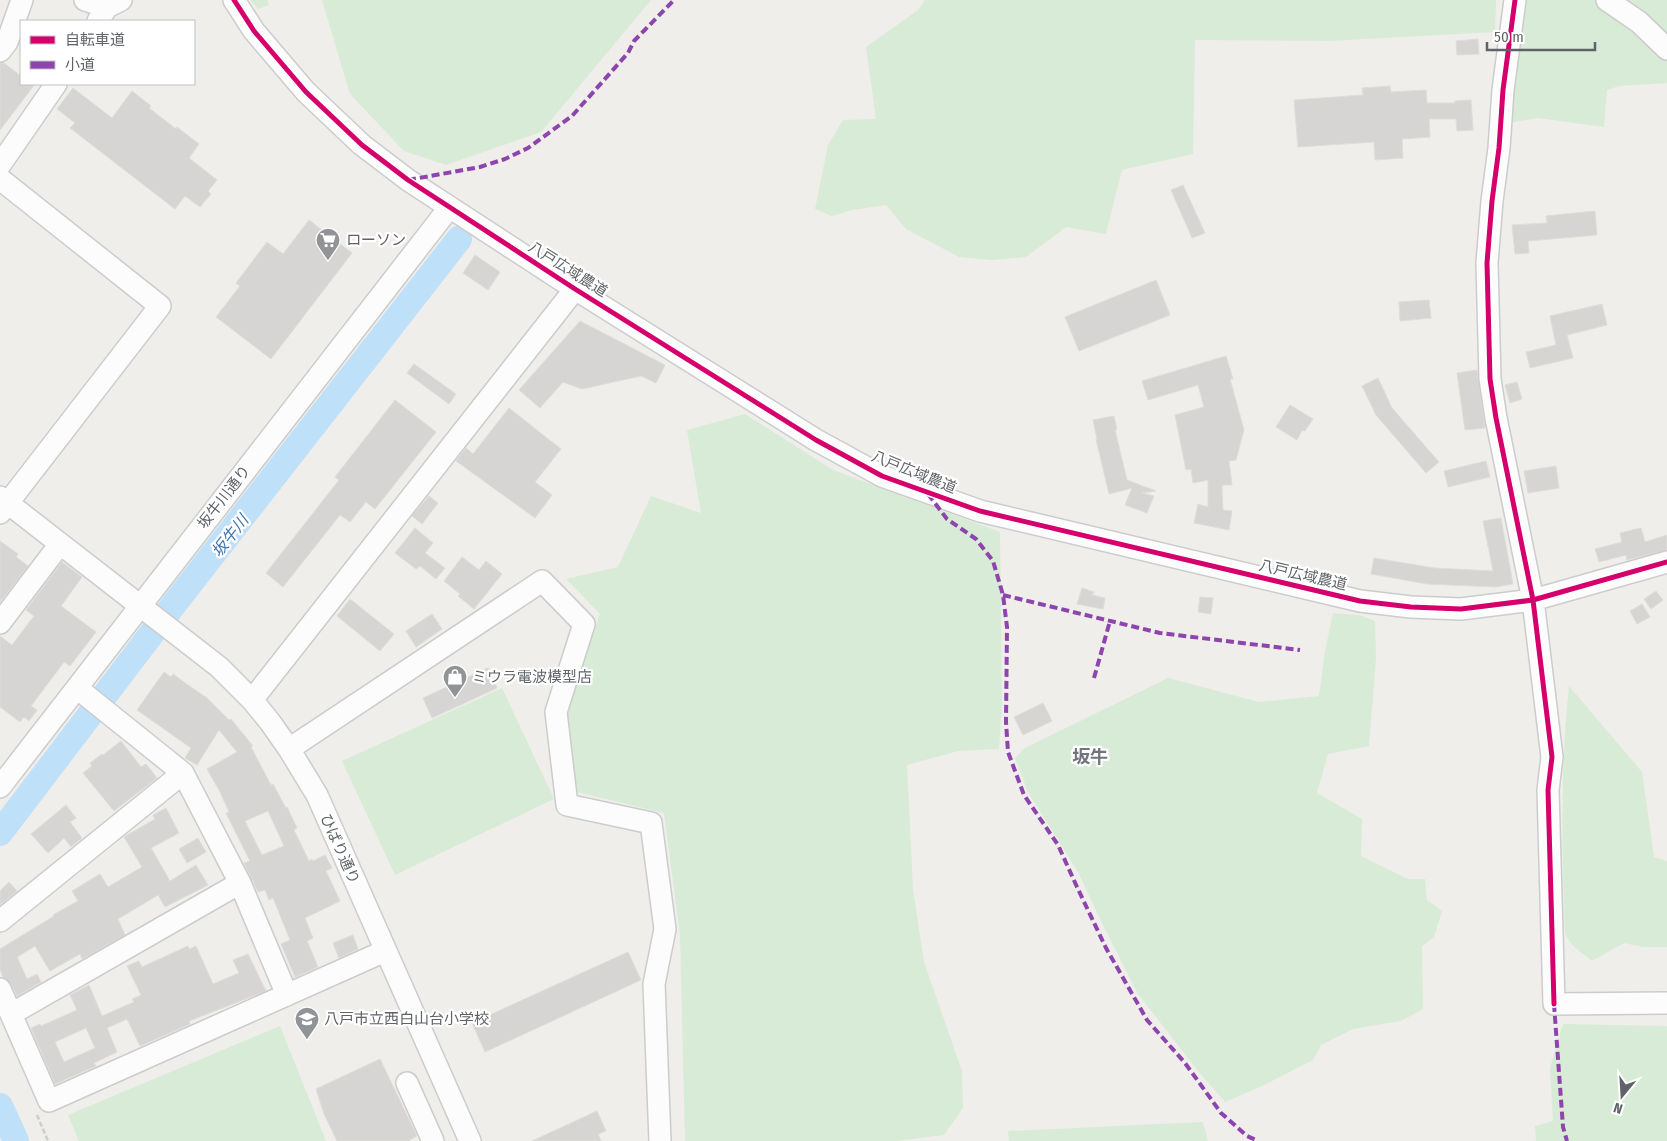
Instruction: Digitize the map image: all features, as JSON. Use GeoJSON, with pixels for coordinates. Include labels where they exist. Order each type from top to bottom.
{"type":"FeatureCollection","features":[{"type":"Feature","properties":{"kind":"street"},"geometry":{"type":"LineString","coordinates":[[0,51],[7,42],[22,0]]}},
{"type":"Feature","properties":{"kind":"street"},"geometry":{"type":"LineString","coordinates":[[85,0],[108,10]]}},
{"type":"Feature","properties":{"kind":"street","name":"八戸広域農道"},"geometry":{"type":"LineString","coordinates":[[234,0],[254,31],[306,92],[362,145],[408,180],[575,289],[816,440],[882,476],[980,511],[1080,536],[1360,601],[1411,607],[1461,609],[1533,600],[1667,562]]}},
{"type":"Feature","properties":{"kind":"street"},"geometry":{"type":"LineString","coordinates":[[1515,0],[1503,90],[1487,263],[1490,379],[1496,418],[1533,600],[1552,757],[1548,790],[1554,1004],[1667,1003]]}},
{"type":"Feature","properties":{"kind":"street"},"geometry":{"type":"LineString","coordinates":[[1607,0],[1639,22],[1667,49]]}},
{"type":"Feature","properties":{"kind":"street"},"geometry":{"type":"LineString","coordinates":[[0,165],[55,85]]}},
{"type":"Feature","properties":{"kind":"street"},"geometry":{"type":"LineString","coordinates":[[0,179],[160,306],[3,504]]}},
{"type":"Feature","properties":{"kind":"street","name":"坂牛川通り"},"geometry":{"type":"LineString","coordinates":[[0,787],[81,692],[449,208]]}},
{"type":"Feature","properties":{"kind":"street"},"geometry":{"type":"LineString","coordinates":[[252,700],[575,289]]}},
{"type":"Feature","properties":{"kind":"street","name":"ひばり通り"},"geometry":{"type":"LineString","coordinates":[[3,504],[60,544],[219,667],[252,700],[289,749],[316,795],[470,1141]]}},
{"type":"Feature","properties":{"kind":"street"},"geometry":{"type":"LineString","coordinates":[[0,623],[60,544]]}},
{"type":"Feature","properties":{"kind":"street"},"geometry":{"type":"LineString","coordinates":[[289,749],[542,581],[584,624],[556,712],[567,805],[651,823],[665,929],[654,984],[660,1141]]}},
{"type":"Feature","properties":{"kind":"street"},"geometry":{"type":"LineString","coordinates":[[81,692],[183,773],[240,883],[287,994]]}},
{"type":"Feature","properties":{"kind":"street"},"geometry":{"type":"LineString","coordinates":[[0,921],[183,773]]}},
{"type":"Feature","properties":{"kind":"street"},"geometry":{"type":"LineString","coordinates":[[11,1014],[240,883]]}},
{"type":"Feature","properties":{"kind":"street"},"geometry":{"type":"LineString","coordinates":[[0,989],[49,1102],[385,951]]}},
{"type":"Feature","properties":{"kind":"street"},"geometry":{"type":"LineString","coordinates":[[408,1083],[433,1141]]}},
{"type":"Feature","properties":{"kind":"green space"},"geometry":{"type":"Polygon","coordinates":[[[250,0],[267,0],[269,5],[258,9],[250,0]]]}},
{"type":"Feature","properties":{"kind":"green space"},"geometry":{"type":"Polygon","coordinates":[[[322,0],[651,0],[541,132],[446,165],[404,151],[350,94],[322,0]]]}},
{"type":"Feature","properties":{"kind":"green space"},"geometry":{"type":"Polygon","coordinates":[[[925,0],[1496,0],[1495,32],[1329,41],[1195,40],[1193,154],[1122,170],[1106,234],[1066,227],[1026,257],[992,260],[959,257],[906,229],[886,205],[852,210],[832,216],[815,209],[828,145],[843,120],[876,119],[866,47],[918,10],[925,0]]]}},
{"type":"Feature","properties":{"kind":"green space"},"geometry":{"type":"Polygon","coordinates":[[[1516,0],[1667,0],[1667,83],[1619,86],[1607,90],[1604,127],[1538,118],[1509,123],[1516,0]]]}},
{"type":"Feature","properties":{"kind":"green space"},"geometry":{"type":"Polygon","coordinates":[[[745,414],[833,470],[1000,532],[1002,705],[999,749],[958,751],[907,765],[913,889],[924,962],[962,1071],[963,1108],[944,1135],[896,1141],[685,1141],[680,935],[664,813],[577,792],[566,713],[600,614],[566,579],[618,567],[651,496],[701,513],[687,430],[745,414]]]}},
{"type":"Feature","properties":{"kind":"green space"},"geometry":{"type":"Polygon","coordinates":[[[1333,613],[1359,615],[1375,621],[1376,658],[1369,746],[1328,754],[1317,793],[1362,819],[1361,856],[1408,879],[1425,879],[1427,900],[1442,911],[1434,937],[1422,946],[1423,1009],[1401,1021],[1353,1029],[1321,1045],[1313,1060],[1225,1102],[1198,1071],[1138,994],[1078,872],[1028,792],[1015,758],[1025,748],[1168,678],[1259,702],[1319,696],[1325,651],[1333,613]]]}},
{"type":"Feature","properties":{"kind":"green space"},"geometry":{"type":"Polygon","coordinates":[[[1569,686],[1642,772],[1654,857],[1667,861],[1667,947],[1643,947],[1624,943],[1592,961],[1573,946],[1565,934],[1563,779],[1569,686]]]}},
{"type":"Feature","properties":{"kind":"green space"},"geometry":{"type":"Polygon","coordinates":[[[502,688],[554,799],[395,875],[342,761],[502,688]]]}},
{"type":"Feature","properties":{"kind":"green space"},"geometry":{"type":"Polygon","coordinates":[[[1563,1024],[1667,1026],[1667,1141],[1536,1141],[1535,1126],[1553,1121],[1550,1068],[1563,1024]]]}},
{"type":"Feature","properties":{"kind":"green space"},"geometry":{"type":"Polygon","coordinates":[[[280,1026],[326,1141],[79,1141],[68,1115],[280,1026]]]}},
{"type":"Feature","properties":{"kind":"green space"},"geometry":{"type":"Polygon","coordinates":[[[1203,1122],[1208,1141],[1009,1141],[1008,1131],[1203,1122]]]}},
{"type":"Feature","properties":{"kind":"building"},"geometry":{"type":"Polygon","coordinates":[[[1478,39],[1479,54],[1457,55],[1456,41],[1478,39]]]}},
{"type":"Feature","properties":{"kind":"building"},"geometry":{"type":"Polygon","coordinates":[[[0,63],[4,63],[20,75],[20,85],[34,85],[0,130],[0,63]]]}},
{"type":"Feature","properties":{"kind":"building"},"geometry":{"type":"Polygon","coordinates":[[[1390,86],[1391,92],[1426,90],[1427,103],[1455,103],[1455,101],[1471,100],[1473,130],[1457,131],[1456,119],[1429,119],[1430,137],[1402,139],[1403,158],[1375,160],[1374,142],[1298,147],[1294,100],[1363,95],[1362,88],[1390,86]]]}},
{"type":"Feature","properties":{"kind":"building"},"geometry":{"type":"Polygon","coordinates":[[[73,88],[112,118],[132,91],[151,106],[149,108],[199,144],[189,158],[217,180],[208,191],[211,194],[200,207],[185,196],[175,209],[70,128],[75,123],[57,109],[73,88]]]}},
{"type":"Feature","properties":{"kind":"building"},"geometry":{"type":"Polygon","coordinates":[[[1183,185],[1205,233],[1192,238],[1171,190],[1183,185]]]}},
{"type":"Feature","properties":{"kind":"building"},"geometry":{"type":"Polygon","coordinates":[[[1595,211],[1597,235],[1528,241],[1529,253],[1515,254],[1512,225],[1547,223],[1546,216],[1595,211]]]}},
{"type":"Feature","properties":{"kind":"building"},"geometry":{"type":"Polygon","coordinates":[[[309,220],[352,253],[271,359],[216,317],[240,286],[236,283],[267,242],[283,254],[309,220]]]}},
{"type":"Feature","properties":{"kind":"building"},"geometry":{"type":"Polygon","coordinates":[[[475,255],[500,272],[488,290],[463,273],[475,255]]]}},
{"type":"Feature","properties":{"kind":"building"},"geometry":{"type":"Polygon","coordinates":[[[1156,280],[1170,315],[1079,351],[1065,317],[1156,280]]]}},
{"type":"Feature","properties":{"kind":"building"},"geometry":{"type":"Polygon","coordinates":[[[1429,300],[1431,318],[1400,321],[1399,302],[1429,300]]]}},
{"type":"Feature","properties":{"kind":"building"},"geometry":{"type":"Polygon","coordinates":[[[1602,304],[1607,325],[1567,335],[1573,358],[1530,368],[1526,352],[1556,345],[1550,316],[1602,304]]]}},
{"type":"Feature","properties":{"kind":"building"},"geometry":{"type":"Polygon","coordinates":[[[580,321],[665,365],[656,383],[641,376],[582,389],[563,382],[540,408],[519,390],[580,321]]]}},
{"type":"Feature","properties":{"kind":"building"},"geometry":{"type":"Polygon","coordinates":[[[1226,356],[1233,379],[1230,379],[1244,430],[1236,460],[1229,461],[1232,485],[1222,485],[1223,510],[1232,511],[1229,530],[1194,523],[1198,504],[1208,507],[1208,480],[1193,483],[1191,469],[1186,470],[1175,415],[1204,407],[1198,385],[1148,400],[1142,381],[1226,356]]]}},
{"type":"Feature","properties":{"kind":"building"},"geometry":{"type":"Polygon","coordinates":[[[414,364],[456,394],[449,404],[407,373],[414,364]]]}},
{"type":"Feature","properties":{"kind":"building"},"geometry":{"type":"Polygon","coordinates":[[[1477,370],[1485,428],[1465,430],[1457,373],[1477,370]]]}},
{"type":"Feature","properties":{"kind":"building"},"geometry":{"type":"Polygon","coordinates":[[[1378,378],[1392,408],[1439,462],[1426,473],[1376,415],[1362,386],[1378,378]]]}},
{"type":"Feature","properties":{"kind":"building"},"geometry":{"type":"Polygon","coordinates":[[[1517,382],[1522,399],[1510,403],[1505,385],[1517,382]]]}},
{"type":"Feature","properties":{"kind":"building"},"geometry":{"type":"Polygon","coordinates":[[[395,400],[436,432],[375,509],[366,502],[350,522],[340,515],[283,587],[266,573],[339,480],[335,477],[395,400]]]}},
{"type":"Feature","properties":{"kind":"building"},"geometry":{"type":"Polygon","coordinates":[[[1290,405],[1313,419],[1305,431],[1302,430],[1297,440],[1276,427],[1290,405]]]}},
{"type":"Feature","properties":{"kind":"building"},"geometry":{"type":"Polygon","coordinates":[[[509,408],[561,449],[535,482],[552,495],[535,518],[456,461],[466,448],[473,454],[509,408]]]}},
{"type":"Feature","properties":{"kind":"building"},"geometry":{"type":"Polygon","coordinates":[[[1114,416],[1117,430],[1115,430],[1127,480],[1156,491],[1142,493],[1154,496],[1147,513],[1125,505],[1132,488],[1109,494],[1093,420],[1114,416]]]}},
{"type":"Feature","properties":{"kind":"building"},"geometry":{"type":"Polygon","coordinates":[[[1486,461],[1490,477],[1448,487],[1444,471],[1486,461]]]}},
{"type":"Feature","properties":{"kind":"building"},"geometry":{"type":"Polygon","coordinates":[[[1556,466],[1559,488],[1528,493],[1524,471],[1556,466]]]}},
{"type":"Feature","properties":{"kind":"building"},"geometry":{"type":"Polygon","coordinates":[[[429,496],[438,503],[422,524],[412,516],[429,496]]]}},
{"type":"Feature","properties":{"kind":"building"},"geometry":{"type":"Polygon","coordinates":[[[1501,518],[1513,584],[1496,587],[1427,584],[1371,574],[1374,558],[1434,568],[1493,571],[1483,521],[1501,518]]]}},
{"type":"Feature","properties":{"kind":"building"},"geometry":{"type":"Polygon","coordinates":[[[415,528],[433,543],[425,553],[445,568],[436,579],[420,566],[416,569],[395,553],[415,528]]]}},
{"type":"Feature","properties":{"kind":"building"},"geometry":{"type":"Polygon","coordinates":[[[1641,528],[1645,542],[1667,535],[1667,550],[1627,560],[1626,555],[1599,562],[1595,549],[1622,542],[1620,533],[1641,528]]]}},
{"type":"Feature","properties":{"kind":"building"},"geometry":{"type":"Polygon","coordinates":[[[0,541],[18,554],[16,557],[28,566],[0,602],[0,541]]]}},
{"type":"Feature","properties":{"kind":"building"},"geometry":{"type":"Polygon","coordinates":[[[462,557],[479,570],[486,561],[502,574],[474,609],[444,581],[462,557]]]}},
{"type":"Feature","properties":{"kind":"building"},"geometry":{"type":"Polygon","coordinates":[[[62,562],[82,577],[61,606],[96,632],[70,666],[64,662],[31,706],[37,710],[29,721],[24,717],[20,722],[0,707],[0,636],[12,645],[34,616],[26,610],[62,562]]]}},
{"type":"Feature","properties":{"kind":"building"},"geometry":{"type":"Polygon","coordinates":[[[1082,588],[1094,592],[1092,595],[1105,598],[1103,609],[1077,604],[1082,588]]]}},
{"type":"Feature","properties":{"kind":"building"},"geometry":{"type":"Polygon","coordinates":[[[1656,591],[1663,600],[1651,609],[1644,599],[1656,591]]]}},
{"type":"Feature","properties":{"kind":"building"},"geometry":{"type":"Polygon","coordinates":[[[1200,597],[1213,598],[1211,614],[1198,612],[1200,597]]]}},
{"type":"Feature","properties":{"kind":"building"},"geometry":{"type":"Polygon","coordinates":[[[350,599],[394,634],[380,651],[337,616],[350,599]]]}},
{"type":"Feature","properties":{"kind":"building"},"geometry":{"type":"Polygon","coordinates":[[[1642,604],[1650,617],[1637,624],[1630,611],[1642,604]]]}},
{"type":"Feature","properties":{"kind":"building"},"geometry":{"type":"Polygon","coordinates":[[[432,614],[442,629],[416,647],[406,631],[432,614]]]}},
{"type":"Feature","properties":{"kind":"building"},"geometry":{"type":"Polygon","coordinates":[[[488,668],[497,688],[432,718],[423,698],[488,668]]]}},
{"type":"Feature","properties":{"kind":"building"},"geometry":{"type":"Polygon","coordinates":[[[164,672],[171,677],[173,674],[207,698],[229,720],[231,719],[253,746],[251,747],[271,785],[273,784],[287,807],[297,828],[294,830],[309,861],[325,855],[332,868],[326,871],[340,901],[305,918],[313,938],[307,941],[318,967],[295,977],[281,944],[290,940],[273,898],[269,900],[265,890],[258,892],[244,863],[250,861],[226,813],[229,812],[220,792],[207,769],[237,752],[219,730],[197,765],[185,758],[191,748],[137,710],[164,672]],[[268,811],[245,821],[262,855],[284,846],[268,811]]]}},
{"type":"Feature","properties":{"kind":"building"},"geometry":{"type":"Polygon","coordinates":[[[1043,703],[1052,721],[1023,735],[1014,717],[1043,703]]]}},
{"type":"Feature","properties":{"kind":"building"},"geometry":{"type":"Polygon","coordinates":[[[121,741],[141,767],[146,764],[157,778],[114,811],[83,773],[92,766],[90,763],[121,741]]]}},
{"type":"Feature","properties":{"kind":"building"},"geometry":{"type":"Polygon","coordinates":[[[66,805],[76,818],[70,822],[82,838],[71,847],[64,838],[48,853],[31,834],[66,805]]]}},
{"type":"Feature","properties":{"kind":"building"},"geometry":{"type":"Polygon","coordinates":[[[166,808],[179,833],[151,848],[170,881],[196,865],[208,885],[165,907],[158,895],[118,919],[125,935],[82,959],[80,954],[50,971],[35,946],[17,957],[27,979],[37,974],[41,982],[17,996],[11,984],[3,977],[0,969],[0,949],[78,901],[72,891],[100,874],[108,887],[142,867],[124,837],[155,819],[153,815],[166,808]]]}},
{"type":"Feature","properties":{"kind":"building"},"geometry":{"type":"Polygon","coordinates":[[[198,838],[206,852],[187,863],[179,849],[198,838]]]}},
{"type":"Feature","properties":{"kind":"building"},"geometry":{"type":"Polygon","coordinates":[[[9,882],[17,891],[0,905],[0,891],[9,882]]]}},
{"type":"Feature","properties":{"kind":"building"},"geometry":{"type":"Polygon","coordinates":[[[353,935],[358,949],[339,958],[333,943],[353,935]]]}},
{"type":"Feature","properties":{"kind":"building"},"geometry":{"type":"Polygon","coordinates":[[[188,946],[189,949],[196,946],[213,984],[239,973],[233,960],[248,954],[266,991],[189,1021],[190,1024],[140,1046],[127,1019],[107,1028],[117,1052],[94,1063],[96,1066],[55,1084],[31,1028],[40,1024],[41,1026],[77,1010],[70,995],[89,985],[102,1016],[134,1002],[132,999],[141,995],[127,966],[139,961],[142,967],[188,946]],[[86,1028],[55,1042],[64,1062],[95,1048],[86,1028]]]}},
{"type":"Feature","properties":{"kind":"building"},"geometry":{"type":"Polygon","coordinates":[[[628,952],[641,980],[485,1052],[472,1023],[628,952]]]}},
{"type":"Feature","properties":{"kind":"building"},"geometry":{"type":"Polygon","coordinates":[[[380,1059],[417,1136],[408,1141],[337,1141],[324,1114],[316,1089],[380,1059]]]}},
{"type":"Feature","properties":{"kind":"building"},"geometry":{"type":"Polygon","coordinates":[[[597,1111],[606,1131],[598,1134],[601,1141],[532,1141],[597,1111]]]}},
{"type":"Feature","properties":{"kind":"waterway","name":"坂牛川"},"geometry":{"type":"LineString","coordinates":[[0,833],[175,603],[459,239]]}},
{"type":"Feature","properties":{"kind":"waterway","name":"坂牛川"},"geometry":{"type":"LineString","coordinates":[[0,1106],[16,1141]]}},
{"type":"Feature","properties":{"kind":"marked path"},"geometry":{"type":"LineString","coordinates":[[408,180],[480,167],[505,159],[528,148],[572,116],[628,53],[634,41],[674,0]]}},
{"type":"Feature","properties":{"kind":"marked path"},"geometry":{"type":"LineString","coordinates":[[928,494],[947,519],[976,539],[993,561],[1003,595],[1007,627],[1006,722],[1008,752],[1024,795],[1058,845],[1106,948],[1147,1020],[1185,1063],[1221,1113],[1247,1136],[1258,1141]]}},
{"type":"Feature","properties":{"kind":"marked path"},"geometry":{"type":"LineString","coordinates":[[1003,595],[1160,633],[1300,650]]}},
{"type":"Feature","properties":{"kind":"marked path"},"geometry":{"type":"LineString","coordinates":[[1094,678],[1110,621]]}},
{"type":"Feature","properties":{"kind":"marked path"},"geometry":{"type":"LineString","coordinates":[[1554,1004],[1563,1127],[1567,1141]]}},
{"type":"Feature","properties":{"kind":"cycle path"},"geometry":{"type":"LineString","coordinates":[[234,0],[254,31],[306,92],[362,145],[408,180],[575,289],[816,440],[882,476],[980,511],[1360,601],[1411,607],[1461,609],[1533,600],[1667,562]]}},
{"type":"Feature","properties":{"kind":"cycle path"},"geometry":{"type":"LineString","coordinates":[[1515,0],[1503,90],[1487,263],[1490,379],[1496,418],[1533,600],[1552,757],[1548,790],[1554,1004]]}},
{"type":"Feature","properties":{"kind":"place","name":"ローソン"},"geometry":{"type":"Point","coordinates":[328,261]}},
{"type":"Feature","properties":{"kind":"place","name":"ミウラ電波模型店"},"geometry":{"type":"Point","coordinates":[455,698]}},
{"type":"Feature","properties":{"kind":"place","name":"八戸市立西白山台小学校"},"geometry":{"type":"Point","coordinates":[307,1040]}},
{"type":"Feature","properties":{"kind":"district","name":"坂牛"},"geometry":{"type":"Point","coordinates":[1090,757]}}]}
